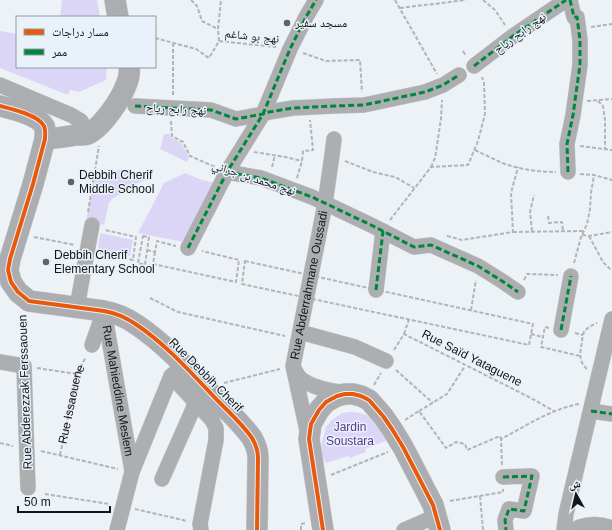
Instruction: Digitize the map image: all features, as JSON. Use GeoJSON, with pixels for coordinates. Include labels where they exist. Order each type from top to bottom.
{"type":"FeatureCollection","features":[{"type":"Feature","properties":{"kind":"street"},"geometry":{"type":"LineString","coordinates":[[115,0],[118,16]]}},
{"type":"Feature","properties":{"kind":"street"},"geometry":{"type":"LineString","coordinates":[[188,248],[227,172],[263,114],[290,49],[316,0]]}},
{"type":"Feature","properties":{"kind":"street","name":"نهج رابح رياح"},"geometry":{"type":"LineString","coordinates":[[474,66],[513,36],[566,0]]}},
{"type":"Feature","properties":{"kind":"street"},"geometry":{"type":"LineString","coordinates":[[568,172],[567,144],[580,65],[579,29],[577,17],[574,17],[570,0]]}},
{"type":"Feature","properties":{"kind":"street"},"geometry":{"type":"LineString","coordinates":[[94,140],[96,128],[112,111],[123,93],[128,82],[129,68]]}},
{"type":"Feature","properties":{"kind":"street","name":"نهج رابح رياح"},"geometry":{"type":"LineString","coordinates":[[135,106],[211,110],[236,119],[293,108],[364,105],[425,92],[443,85],[459,75]]}},
{"type":"Feature","properties":{"kind":"street"},"geometry":{"type":"LineString","coordinates":[[0,85],[71,115],[81,121],[94,140]]}},
{"type":"Feature","properties":{"kind":"street"},"geometry":{"type":"LineString","coordinates":[[0,106],[38,119],[44,127],[45,139],[8,270],[11,282],[22,296]]}},
{"type":"Feature","properties":{"kind":"street","name":"Rue Abderrahmane Oussadi"},"geometry":{"type":"LineString","coordinates":[[293,368],[299,336],[311,298],[315,276],[334,138]]}},
{"type":"Feature","properties":{"kind":"street"},"geometry":{"type":"LineString","coordinates":[[45,139],[94,140]]}},
{"type":"Feature","properties":{"kind":"street","name":"نهج محمد بن جراني"},"geometry":{"type":"LineString","coordinates":[[227,172],[261,178],[312,197],[414,247],[431,245],[478,266],[518,292]]}},
{"type":"Feature","properties":{"kind":"street"},"geometry":{"type":"LineString","coordinates":[[77,307],[88,248],[90,219]]}},
{"type":"Feature","properties":{"kind":"street"},"geometry":{"type":"LineString","coordinates":[[381,290],[383,231]]}},
{"type":"Feature","properties":{"kind":"street"},"geometry":{"type":"LineString","coordinates":[[561,330],[571,276]]}},
{"type":"Feature","properties":{"kind":"street","name":"Rue Debbih Cherif"},"geometry":{"type":"LineString","coordinates":[[22,296],[29,301],[114,313],[136,324],[152,335],[177,371],[201,395],[247,431],[256,445],[258,452],[257,530]]}},
{"type":"Feature","properties":{"kind":"street"},"geometry":{"type":"LineString","coordinates":[[92,345],[104,311]]}},
{"type":"Feature","properties":{"kind":"street","name":"Rue Mahieddine Meslem"},"geometry":{"type":"LineString","coordinates":[[104,311],[132,472]]}},
{"type":"Feature","properties":{"kind":"street"},"geometry":{"type":"LineString","coordinates":[[564,530],[566,514],[612,319]]}},
{"type":"Feature","properties":{"kind":"street"},"geometry":{"type":"LineString","coordinates":[[299,336],[354,347],[386,361]]}},
{"type":"Feature","properties":{"kind":"street"},"geometry":{"type":"LineString","coordinates":[[0,362],[24,366]]}},
{"type":"Feature","properties":{"kind":"street","name":"Rue Abderezzak Ferssaouen"},"geometry":{"type":"LineString","coordinates":[[24,366],[28,488]]}},
{"type":"Feature","properties":{"kind":"street"},"geometry":{"type":"LineString","coordinates":[[293,368],[298,376],[304,381],[315,386],[360,397],[383,416],[392,429],[436,517],[404,530]]}},
{"type":"Feature","properties":{"kind":"street"},"geometry":{"type":"LineString","coordinates":[[293,368],[309,439],[323,530]]}},
{"type":"Feature","properties":{"kind":"street"},"geometry":{"type":"LineString","coordinates":[[117,530],[132,472],[177,371]]}},
{"type":"Feature","properties":{"kind":"street"},"geometry":{"type":"LineString","coordinates":[[309,439],[311,424],[318,410],[326,402],[337,396],[345,394],[360,397]]}},
{"type":"Feature","properties":{"kind":"street"},"geometry":{"type":"LineString","coordinates":[[162,479],[201,395]]}},
{"type":"Feature","properties":{"kind":"street"},"geometry":{"type":"LineString","coordinates":[[200,530],[214,454],[216,433],[216,428],[201,395]]}},
{"type":"Feature","properties":{"kind":"street"},"geometry":{"type":"LineString","coordinates":[[592,406],[612,414]]}},
{"type":"Feature","properties":{"kind":"street"},"geometry":{"type":"LineString","coordinates":[[503,477],[532,476],[524,511],[509,510],[505,520],[506,530]]}},
{"type":"Feature","properties":{"kind":"street"},"geometry":{"type":"LineString","coordinates":[[580,530],[585,528],[610,530]]}},
{"type":"Feature","properties":{"kind":"path"},"geometry":{"type":"LineString","coordinates":[[191,0],[197,6],[202,21],[218,29]]}},
{"type":"Feature","properties":{"kind":"path"},"geometry":{"type":"LineString","coordinates":[[218,41],[221,0]]}},
{"type":"Feature","properties":{"kind":"path"},"geometry":{"type":"LineString","coordinates":[[383,231],[431,167],[435,158],[441,119],[443,85],[395,0]]}},
{"type":"Feature","properties":{"kind":"path"},"geometry":{"type":"LineString","coordinates":[[400,8],[466,0]]}},
{"type":"Feature","properties":{"kind":"path"},"geometry":{"type":"LineString","coordinates":[[483,0],[494,10],[513,36]]}},
{"type":"Feature","properties":{"kind":"path"},"geometry":{"type":"LineString","coordinates":[[579,29],[612,24]]}},
{"type":"Feature","properties":{"kind":"path"},"geometry":{"type":"LineString","coordinates":[[171,108],[173,44]]}},
{"type":"Feature","properties":{"kind":"path"},"geometry":{"type":"LineString","coordinates":[[431,167],[468,165],[475,150],[485,114],[484,83],[474,66]]}},
{"type":"Feature","properties":{"kind":"path"},"geometry":{"type":"LineString","coordinates":[[575,100],[598,101],[612,99]]}},
{"type":"Feature","properties":{"kind":"path"},"geometry":{"type":"LineString","coordinates":[[598,101],[603,106],[605,120],[605,149]]}},
{"type":"Feature","properties":{"kind":"path"},"geometry":{"type":"LineString","coordinates":[[293,190],[302,161],[303,151],[314,150],[310,120]]}},
{"type":"Feature","properties":{"kind":"path"},"geometry":{"type":"LineString","coordinates":[[90,219],[94,140]]}},
{"type":"Feature","properties":{"kind":"path"},"geometry":{"type":"LineString","coordinates":[[567,144],[612,150]]}},
{"type":"Feature","properties":{"kind":"path"},"geometry":{"type":"LineString","coordinates":[[241,150],[302,161]]}},
{"type":"Feature","properties":{"kind":"path"},"geometry":{"type":"LineString","coordinates":[[475,150],[501,162],[518,167],[511,193],[513,232]]}},
{"type":"Feature","properties":{"kind":"path"},"geometry":{"type":"LineString","coordinates":[[332,155],[373,172],[395,177],[414,188]]}},
{"type":"Feature","properties":{"kind":"path"},"geometry":{"type":"LineString","coordinates":[[518,292],[527,274],[571,276],[590,209],[594,175]]}},
{"type":"Feature","properties":{"kind":"path"},"geometry":{"type":"LineString","coordinates":[[532,231],[530,212],[534,195]]}},
{"type":"Feature","properties":{"kind":"path"},"geometry":{"type":"LineString","coordinates":[[548,216],[549,223],[562,222],[563,231]]}},
{"type":"Feature","properties":{"kind":"path"},"geometry":{"type":"LineString","coordinates":[[103,254],[133,260],[135,248],[136,237],[106,230]]}},
{"type":"Feature","properties":{"kind":"path"},"geometry":{"type":"LineString","coordinates":[[431,245],[435,233],[462,240],[513,232],[583,231]]}},
{"type":"Feature","properties":{"kind":"path"},"geometry":{"type":"LineString","coordinates":[[582,235],[588,236],[612,232]]}},
{"type":"Feature","properties":{"kind":"path"},"geometry":{"type":"LineString","coordinates":[[142,236],[149,237],[147,250],[145,265],[138,263],[142,236]]}},
{"type":"Feature","properties":{"kind":"path"},"geometry":{"type":"LineString","coordinates":[[588,236],[603,262],[612,271]]}},
{"type":"Feature","properties":{"kind":"path"},"geometry":{"type":"LineString","coordinates":[[40,238],[88,248]]}},
{"type":"Feature","properties":{"kind":"path"},"geometry":{"type":"LineString","coordinates":[[157,241],[239,260],[236,282],[155,265],[153,264],[155,252],[157,241]]}},
{"type":"Feature","properties":{"kind":"path"},"geometry":{"type":"LineString","coordinates":[[135,248],[140,248]]}},
{"type":"Feature","properties":{"kind":"path"},"geometry":{"type":"LineString","coordinates":[[147,250],[155,252]]}},
{"type":"Feature","properties":{"kind":"path"},"geometry":{"type":"LineString","coordinates":[[311,298],[242,284],[245,261],[315,276]]}},
{"type":"Feature","properties":{"kind":"path"},"geometry":{"type":"LineString","coordinates":[[471,310],[478,266]]}},
{"type":"Feature","properties":{"kind":"path"},"geometry":{"type":"LineString","coordinates":[[238,270],[244,271]]}},
{"type":"Feature","properties":{"kind":"path"},"geometry":{"type":"LineString","coordinates":[[330,279],[361,286]]}},
{"type":"Feature","properties":{"kind":"path"},"geometry":{"type":"LineString","coordinates":[[326,302],[529,345],[532,324],[381,290]]}},
{"type":"Feature","properties":{"kind":"path"},"geometry":{"type":"LineString","coordinates":[[150,298],[178,312],[299,336]]}},
{"type":"Feature","properties":{"kind":"path"},"geometry":{"type":"LineString","coordinates":[[404,334],[409,319]]}},
{"type":"Feature","properties":{"kind":"path"},"geometry":{"type":"LineString","coordinates":[[545,327],[541,347],[580,356],[583,335]]}},
{"type":"Feature","properties":{"kind":"path"},"geometry":{"type":"LineString","coordinates":[[531,334],[543,337]]}},
{"type":"Feature","properties":{"kind":"path"},"geometry":{"type":"LineString","coordinates":[[386,361],[433,403]]}},
{"type":"Feature","properties":{"kind":"path"},"geometry":{"type":"LineString","coordinates":[[24,366],[77,374]]}},
{"type":"Feature","properties":{"kind":"path"},"geometry":{"type":"LineString","coordinates":[[392,429],[447,394],[465,366]]}},
{"type":"Feature","properties":{"kind":"path"},"geometry":{"type":"LineString","coordinates":[[201,395],[293,368]]}},
{"type":"Feature","properties":{"kind":"path"},"geometry":{"type":"LineString","coordinates":[[501,439],[554,411],[573,405],[592,406]]}},
{"type":"Feature","properties":{"kind":"path"},"geometry":{"type":"LineString","coordinates":[[419,411],[446,448],[456,442],[465,444],[468,450],[500,436],[501,439]]}},
{"type":"Feature","properties":{"kind":"path"},"geometry":{"type":"LineString","coordinates":[[436,517],[480,496],[503,492],[501,439]]}},
{"type":"Feature","properties":{"kind":"path"},"geometry":{"type":"LineString","coordinates":[[0,443],[132,472]]}},
{"type":"Feature","properties":{"kind":"path"},"geometry":{"type":"LineString","coordinates":[[315,482],[402,447]]}},
{"type":"Feature","properties":{"kind":"path"},"geometry":{"type":"LineString","coordinates":[[480,496],[483,530]]}},
{"type":"Feature","properties":{"kind":"path"},"geometry":{"type":"LineString","coordinates":[[300,524],[301,530]]}},
{"type":"Feature","properties":{"kind":"green space"},"geometry":{"type":"Polygon","coordinates":[[[62,0],[97,0],[100,16],[60,16],[62,0]]]}},
{"type":"Feature","properties":{"kind":"green space"},"geometry":{"type":"Polygon","coordinates":[[[0,31],[16,34],[16,68],[107,68],[106,80],[79,92],[70,90],[68,95],[0,68],[0,31]]]}},
{"type":"Feature","properties":{"kind":"green space"},"geometry":{"type":"Polygon","coordinates":[[[164,134],[170,134],[171,137],[181,143],[189,157],[187,162],[160,149],[164,134]]]}},
{"type":"Feature","properties":{"kind":"green space"},"geometry":{"type":"Polygon","coordinates":[[[120,170],[153,178],[135,184],[127,191],[113,198],[109,203],[104,225],[86,221],[95,174],[120,170]]]}},
{"type":"Feature","properties":{"kind":"green space"},"geometry":{"type":"Polygon","coordinates":[[[185,173],[202,180],[216,183],[183,242],[138,233],[164,183],[185,173]]]}},
{"type":"Feature","properties":{"kind":"green space"},"geometry":{"type":"Polygon","coordinates":[[[100,233],[133,240],[130,256],[98,249],[100,233]]]}},
{"type":"Feature","properties":{"kind":"green space","name":"Jardin Soustara"},"geometry":{"type":"Polygon","coordinates":[[[350,412],[364,414],[374,420],[388,440],[365,449],[366,452],[350,458],[348,456],[326,463],[321,454],[321,446],[326,427],[332,420],[342,413],[350,412]]]}},
{"type":"Feature","properties":{"kind":"marked path"},"geometry":{"type":"LineString","coordinates":[[188,248],[227,172],[263,114],[290,49],[316,0]]}},
{"type":"Feature","properties":{"kind":"marked path"},"geometry":{"type":"LineString","coordinates":[[474,66],[513,36],[566,0]]}},
{"type":"Feature","properties":{"kind":"marked path"},"geometry":{"type":"LineString","coordinates":[[568,172],[567,144],[573,115],[580,65],[580,40],[577,17],[574,17],[570,0]]}},
{"type":"Feature","properties":{"kind":"marked path"},"geometry":{"type":"LineString","coordinates":[[135,106],[211,110],[236,119],[293,108],[364,105],[425,92],[443,85],[459,75]]}},
{"type":"Feature","properties":{"kind":"marked path"},"geometry":{"type":"LineString","coordinates":[[227,172],[261,178],[312,197],[414,247],[431,245],[478,266],[518,292]]}},
{"type":"Feature","properties":{"kind":"marked path"},"geometry":{"type":"LineString","coordinates":[[376,290],[383,231]]}},
{"type":"Feature","properties":{"kind":"marked path"},"geometry":{"type":"LineString","coordinates":[[561,330],[571,276]]}},
{"type":"Feature","properties":{"kind":"marked path"},"geometry":{"type":"LineString","coordinates":[[591,411],[612,414]]}},
{"type":"Feature","properties":{"kind":"marked path"},"geometry":{"type":"LineString","coordinates":[[503,477],[532,476],[524,511],[509,509],[505,520],[506,530]]}},
{"type":"Feature","properties":{"kind":"cycle path"},"geometry":{"type":"LineString","coordinates":[[0,106],[31,116],[41,122],[45,131],[45,139],[33,184],[10,259],[8,270],[11,282],[18,292],[29,301],[104,311],[125,318],[148,333],[180,361],[241,424],[255,443],[258,458],[257,530]]}},
{"type":"Feature","properties":{"kind":"cycle path"},"geometry":{"type":"LineString","coordinates":[[323,530],[309,439],[311,424],[319,410],[326,402],[337,396],[345,394],[353,394],[369,400],[383,416],[403,447],[433,505],[440,530]]}},
{"type":"Feature","properties":{"kind":"place","name":"مسجد سفير"},"geometry":{"type":"Point","coordinates":[287,23]}},
{"type":"Feature","properties":{"kind":"place","name":"Debbih Cherif Middle School"},"geometry":{"type":"Point","coordinates":[71,182]}},
{"type":"Feature","properties":{"kind":"place","name":"Debbih Cherif Elementary School"},"geometry":{"type":"Point","coordinates":[46,262]}}]}
